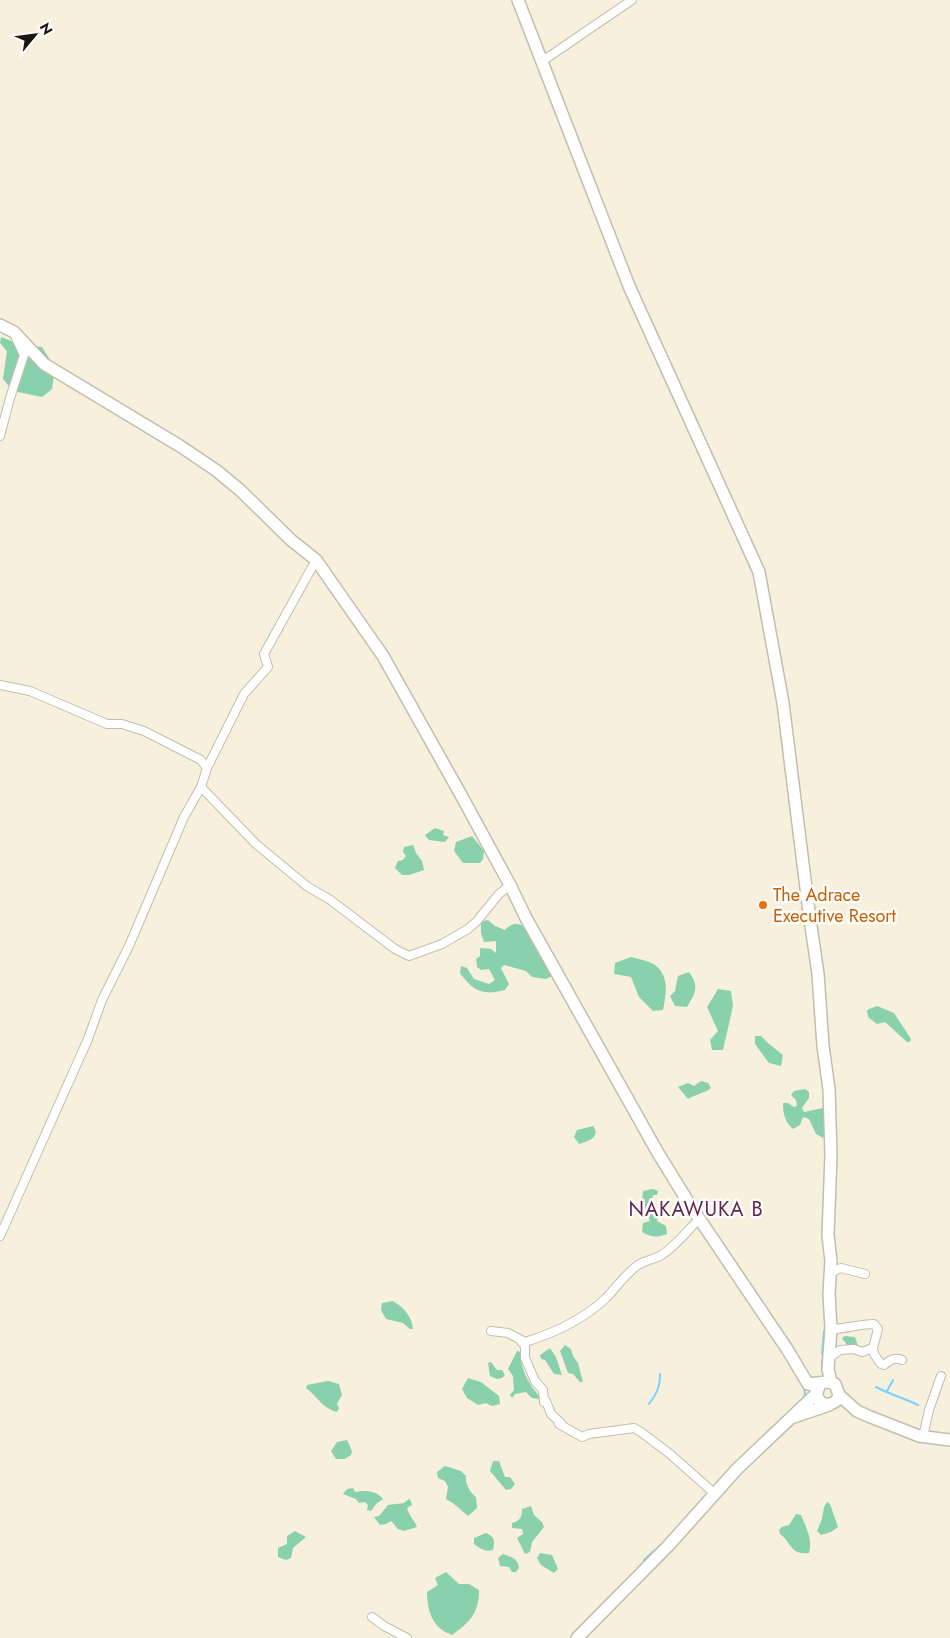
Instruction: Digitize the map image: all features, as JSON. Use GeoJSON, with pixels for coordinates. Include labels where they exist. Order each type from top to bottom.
{"type":"FeatureCollection","features":[{"type":"Feature","properties":{"kind":"main road"},"geometry":{"type":"LineString","coordinates":[[518,0],[629,286],[760,572],[783,703],[807,902],[818,974],[831,1155],[828,1235],[831,1261],[829,1273],[831,1329],[828,1369],[832,1382],[836,1386],[834,1401]]}},
{"type":"Feature","properties":{"kind":"main road"},"geometry":{"type":"LineString","coordinates":[[0,325],[14,332],[44,364],[165,437],[217,471],[241,491],[291,540],[316,560],[382,656],[421,722],[526,918],[639,1120],[699,1219],[787,1349],[808,1384],[819,1387],[817,1393],[737,1468],[668,1546],[577,1638]]}},
{"type":"Feature","properties":{"kind":"main road"},"geometry":{"type":"LineString","coordinates":[[808,1384],[832,1382]]}},
{"type":"Feature","properties":{"kind":"main road"},"geometry":{"type":"LineString","coordinates":[[817,1393],[820,1402],[834,1401],[892,1426],[924,1437],[950,1440]]}},
{"type":"Feature","properties":{"kind":"main road"},"geometry":{"type":"LineString","coordinates":[[790,1418],[834,1401]]}},
{"type":"Feature","properties":{"kind":"street"},"geometry":{"type":"LineString","coordinates":[[541,62],[632,0]]}},
{"type":"Feature","properties":{"kind":"street"},"geometry":{"type":"LineString","coordinates":[[0,436],[24,355],[14,332]]}},
{"type":"Feature","properties":{"kind":"street"},"geometry":{"type":"LineString","coordinates":[[0,1236],[88,1040],[102,1000],[129,946],[184,818],[201,787],[207,768],[244,694],[268,667],[264,654],[316,560]]}},
{"type":"Feature","properties":{"kind":"street"},"geometry":{"type":"LineString","coordinates":[[0,684],[30,691],[107,724],[122,724],[144,732],[201,760],[207,768]]}},
{"type":"Feature","properties":{"kind":"street"},"geometry":{"type":"LineString","coordinates":[[201,787],[256,844],[308,887],[396,949],[409,956],[442,944],[468,929],[499,894],[510,885]]}},
{"type":"Feature","properties":{"kind":"street"},"geometry":{"type":"LineString","coordinates":[[491,1331],[508,1333],[525,1342],[539,1338],[551,1331],[568,1327],[606,1298],[620,1281],[638,1266],[660,1255],[679,1240],[699,1219]]}},
{"type":"Feature","properties":{"kind":"street"},"geometry":{"type":"LineString","coordinates":[[829,1273],[842,1268],[865,1274]]}},
{"type":"Feature","properties":{"kind":"street"},"geometry":{"type":"LineString","coordinates":[[831,1329],[874,1324],[878,1329],[874,1354],[881,1364],[884,1365],[897,1358],[902,1360]]}},
{"type":"Feature","properties":{"kind":"street"},"geometry":{"type":"LineString","coordinates":[[519,1339],[525,1346],[525,1358],[528,1366],[543,1390],[544,1402],[546,1401],[551,1414],[561,1423],[559,1424],[582,1438],[589,1434],[634,1428],[670,1454],[714,1493]]}},
{"type":"Feature","properties":{"kind":"street"},"geometry":{"type":"LineString","coordinates":[[829,1358],[840,1350],[854,1349],[862,1352],[874,1348]]}},
{"type":"Feature","properties":{"kind":"street"},"geometry":{"type":"LineString","coordinates":[[924,1437],[931,1402],[941,1376]]}},
{"type":"Feature","properties":{"kind":"street"},"geometry":{"type":"LineString","coordinates":[[372,1617],[384,1626],[407,1638]]}},
{"type":"Feature","properties":{"kind":"green space"},"geometry":{"type":"Polygon","coordinates":[[[1,337],[21,345],[42,347],[55,368],[52,389],[42,397],[13,391],[3,379],[7,351],[0,343],[1,337]]]}},
{"type":"Feature","properties":{"kind":"green space"},"geometry":{"type":"Polygon","coordinates":[[[435,828],[444,831],[443,835],[449,837],[445,842],[429,840],[425,835],[435,828]]]}},
{"type":"Feature","properties":{"kind":"green space"},"geometry":{"type":"Polygon","coordinates":[[[472,836],[484,851],[483,859],[480,863],[463,863],[454,851],[456,842],[472,836]]]}},
{"type":"Feature","properties":{"kind":"green space"},"geometry":{"type":"Polygon","coordinates":[[[413,845],[422,861],[424,870],[409,875],[402,875],[395,868],[398,861],[403,860],[406,856],[403,852],[404,847],[413,845]]]}},
{"type":"Feature","properties":{"kind":"green space"},"geometry":{"type":"Polygon","coordinates":[[[488,920],[495,926],[505,930],[514,924],[524,926],[552,976],[546,979],[532,977],[526,971],[504,965],[501,968],[509,984],[505,990],[485,992],[469,984],[460,973],[461,966],[467,968],[474,979],[489,984],[495,980],[489,969],[481,970],[477,967],[476,959],[480,956],[480,948],[491,949],[496,953],[496,941],[484,942],[481,933],[481,922],[488,920]]]}},
{"type":"Feature","properties":{"kind":"green space"},"geometry":{"type":"Polygon","coordinates":[[[631,957],[647,961],[660,970],[666,986],[663,1010],[653,1011],[639,997],[631,977],[614,974],[615,963],[631,957]]]}},
{"type":"Feature","properties":{"kind":"green space"},"geometry":{"type":"Polygon","coordinates":[[[689,972],[695,986],[694,994],[687,1007],[675,1006],[670,996],[675,991],[678,976],[689,972]]]}},
{"type":"Feature","properties":{"kind":"green space"},"geometry":{"type":"Polygon","coordinates":[[[718,989],[731,991],[733,1006],[723,1050],[712,1050],[710,1040],[718,1031],[707,1007],[718,989]]]}},
{"type":"Feature","properties":{"kind":"green space"},"geometry":{"type":"Polygon","coordinates":[[[877,1006],[894,1013],[911,1039],[910,1042],[907,1042],[885,1022],[877,1024],[868,1017],[867,1010],[877,1006]]]}},
{"type":"Feature","properties":{"kind":"green space"},"geometry":{"type":"Polygon","coordinates":[[[755,1036],[761,1036],[783,1055],[781,1066],[769,1063],[755,1044],[755,1036]]]}},
{"type":"Feature","properties":{"kind":"green space"},"geometry":{"type":"Polygon","coordinates":[[[701,1081],[708,1083],[711,1088],[688,1099],[678,1087],[688,1083],[694,1086],[701,1081]]]}},
{"type":"Feature","properties":{"kind":"green space"},"geometry":{"type":"Polygon","coordinates":[[[805,1089],[809,1092],[809,1098],[802,1108],[804,1112],[823,1108],[825,1132],[823,1138],[816,1134],[809,1119],[803,1117],[800,1125],[793,1129],[785,1118],[783,1103],[788,1103],[794,1107],[797,1106],[796,1100],[791,1095],[794,1091],[805,1089]]]}},
{"type":"Feature","properties":{"kind":"green space"},"geometry":{"type":"Polygon","coordinates":[[[593,1126],[596,1133],[595,1136],[579,1144],[574,1137],[577,1130],[593,1126]]]}},
{"type":"Feature","properties":{"kind":"green space"},"geometry":{"type":"Polygon","coordinates":[[[653,1189],[658,1191],[657,1195],[653,1195],[652,1204],[658,1214],[657,1221],[666,1226],[667,1234],[660,1236],[651,1236],[642,1232],[643,1223],[650,1221],[642,1202],[643,1191],[653,1189]]]}},
{"type":"Feature","properties":{"kind":"green space"},"geometry":{"type":"Polygon","coordinates":[[[393,1301],[406,1312],[411,1320],[413,1329],[410,1329],[403,1323],[386,1319],[381,1310],[382,1303],[393,1301]]]}},
{"type":"Feature","properties":{"kind":"green space"},"geometry":{"type":"Polygon","coordinates":[[[845,1336],[855,1337],[858,1346],[847,1345],[842,1338],[845,1336]]]}},
{"type":"Feature","properties":{"kind":"green space"},"geometry":{"type":"Polygon","coordinates":[[[565,1345],[571,1349],[578,1363],[583,1382],[580,1382],[573,1374],[568,1373],[560,1351],[565,1345]]]}},
{"type":"Feature","properties":{"kind":"green space"},"geometry":{"type":"Polygon","coordinates":[[[550,1348],[556,1357],[562,1375],[554,1374],[545,1360],[541,1359],[540,1355],[550,1348]]]}},
{"type":"Feature","properties":{"kind":"green space"},"geometry":{"type":"Polygon","coordinates":[[[517,1351],[521,1352],[523,1370],[539,1399],[532,1398],[526,1392],[515,1394],[512,1398],[510,1395],[514,1390],[513,1376],[508,1369],[517,1351]]]}},
{"type":"Feature","properties":{"kind":"green space"},"geometry":{"type":"Polygon","coordinates":[[[491,1362],[497,1370],[502,1370],[505,1375],[502,1378],[497,1379],[490,1376],[488,1363],[491,1362]]]}},
{"type":"Feature","properties":{"kind":"green space"},"geometry":{"type":"Polygon","coordinates":[[[468,1378],[481,1382],[499,1396],[500,1404],[492,1406],[486,1403],[478,1405],[467,1398],[462,1389],[468,1378]]]}},
{"type":"Feature","properties":{"kind":"green space"},"geometry":{"type":"Polygon","coordinates":[[[328,1381],[339,1384],[342,1395],[337,1404],[339,1408],[337,1412],[324,1405],[306,1388],[307,1385],[328,1381]]]}},
{"type":"Feature","properties":{"kind":"green space"},"geometry":{"type":"Polygon","coordinates":[[[347,1440],[352,1451],[351,1455],[345,1459],[336,1459],[331,1451],[337,1442],[347,1440]]]}},
{"type":"Feature","properties":{"kind":"green space"},"geometry":{"type":"Polygon","coordinates":[[[493,1461],[499,1461],[505,1477],[510,1477],[515,1484],[511,1489],[506,1490],[490,1471],[493,1461]]]}},
{"type":"Feature","properties":{"kind":"green space"},"geometry":{"type":"Polygon","coordinates":[[[445,1466],[461,1471],[466,1476],[466,1482],[476,1497],[477,1508],[468,1516],[446,1499],[448,1487],[445,1481],[438,1478],[437,1472],[445,1466]]]}},
{"type":"Feature","properties":{"kind":"green space"},"geometry":{"type":"Polygon","coordinates":[[[353,1488],[355,1492],[371,1492],[378,1494],[383,1499],[371,1511],[367,1510],[368,1505],[365,1502],[359,1503],[356,1499],[343,1494],[347,1489],[353,1488]]]}},
{"type":"Feature","properties":{"kind":"green space"},"geometry":{"type":"Polygon","coordinates":[[[409,1499],[412,1505],[407,1508],[417,1527],[404,1531],[398,1529],[391,1521],[380,1525],[374,1517],[379,1516],[388,1505],[404,1503],[409,1499]]]}},
{"type":"Feature","properties":{"kind":"green space"},"geometry":{"type":"Polygon","coordinates":[[[827,1502],[830,1504],[838,1527],[831,1532],[821,1535],[817,1531],[827,1502]]]}},
{"type":"Feature","properties":{"kind":"green space"},"geometry":{"type":"Polygon","coordinates":[[[531,1506],[534,1515],[542,1522],[544,1527],[532,1542],[530,1552],[525,1554],[517,1538],[523,1534],[522,1529],[512,1528],[512,1523],[520,1518],[522,1509],[531,1506]]]}},
{"type":"Feature","properties":{"kind":"green space"},"geometry":{"type":"Polygon","coordinates":[[[796,1514],[801,1515],[808,1534],[810,1543],[809,1553],[798,1552],[780,1534],[779,1530],[789,1525],[796,1514]]]}},
{"type":"Feature","properties":{"kind":"green space"},"geometry":{"type":"Polygon","coordinates":[[[295,1531],[306,1537],[293,1548],[291,1558],[286,1560],[278,1557],[278,1548],[287,1544],[287,1536],[295,1531]]]}},
{"type":"Feature","properties":{"kind":"green space"},"geometry":{"type":"Polygon","coordinates":[[[486,1533],[494,1540],[493,1550],[483,1550],[474,1544],[474,1538],[486,1533]]]}},
{"type":"Feature","properties":{"kind":"green space"},"geometry":{"type":"Polygon","coordinates":[[[540,1553],[552,1555],[558,1569],[554,1573],[541,1565],[537,1558],[540,1553]]]}},
{"type":"Feature","properties":{"kind":"green space"},"geometry":{"type":"Polygon","coordinates":[[[503,1554],[514,1558],[517,1562],[519,1568],[516,1572],[512,1572],[509,1567],[500,1566],[498,1558],[503,1554]]]}},
{"type":"Feature","properties":{"kind":"green space"},"geometry":{"type":"Polygon","coordinates":[[[446,1572],[459,1584],[469,1584],[479,1590],[479,1598],[472,1616],[464,1626],[452,1635],[442,1630],[434,1622],[427,1597],[427,1592],[438,1585],[435,1578],[446,1572]]]}},
{"type":"Feature","properties":{"kind":"waterway"},"geometry":{"type":"LineString","coordinates":[[822,1354],[824,1331]]}},
{"type":"Feature","properties":{"kind":"waterway"},"geometry":{"type":"LineString","coordinates":[[822,1360],[824,1373]]}},
{"type":"Feature","properties":{"kind":"waterway"},"geometry":{"type":"LineString","coordinates":[[649,1404],[658,1390],[660,1374]]}},
{"type":"Feature","properties":{"kind":"waterway"},"geometry":{"type":"LineString","coordinates":[[887,1391],[893,1380]]}},
{"type":"Feature","properties":{"kind":"waterway"},"geometry":{"type":"LineString","coordinates":[[803,1399],[805,1394],[804,1386]]}},
{"type":"Feature","properties":{"kind":"waterway"},"geometry":{"type":"LineString","coordinates":[[876,1387],[918,1405]]}},
{"type":"Feature","properties":{"kind":"waterway"},"geometry":{"type":"LineString","coordinates":[[644,1560],[655,1550]]}},
{"type":"Feature","properties":{"kind":"place","name":"The Adrace Executive Resort"},"geometry":{"type":"Point","coordinates":[763,905]}},
{"type":"Feature","properties":{"kind":"district","name":"NAKAWUKA B"},"geometry":{"type":"Point","coordinates":[696,1209]}}]}
